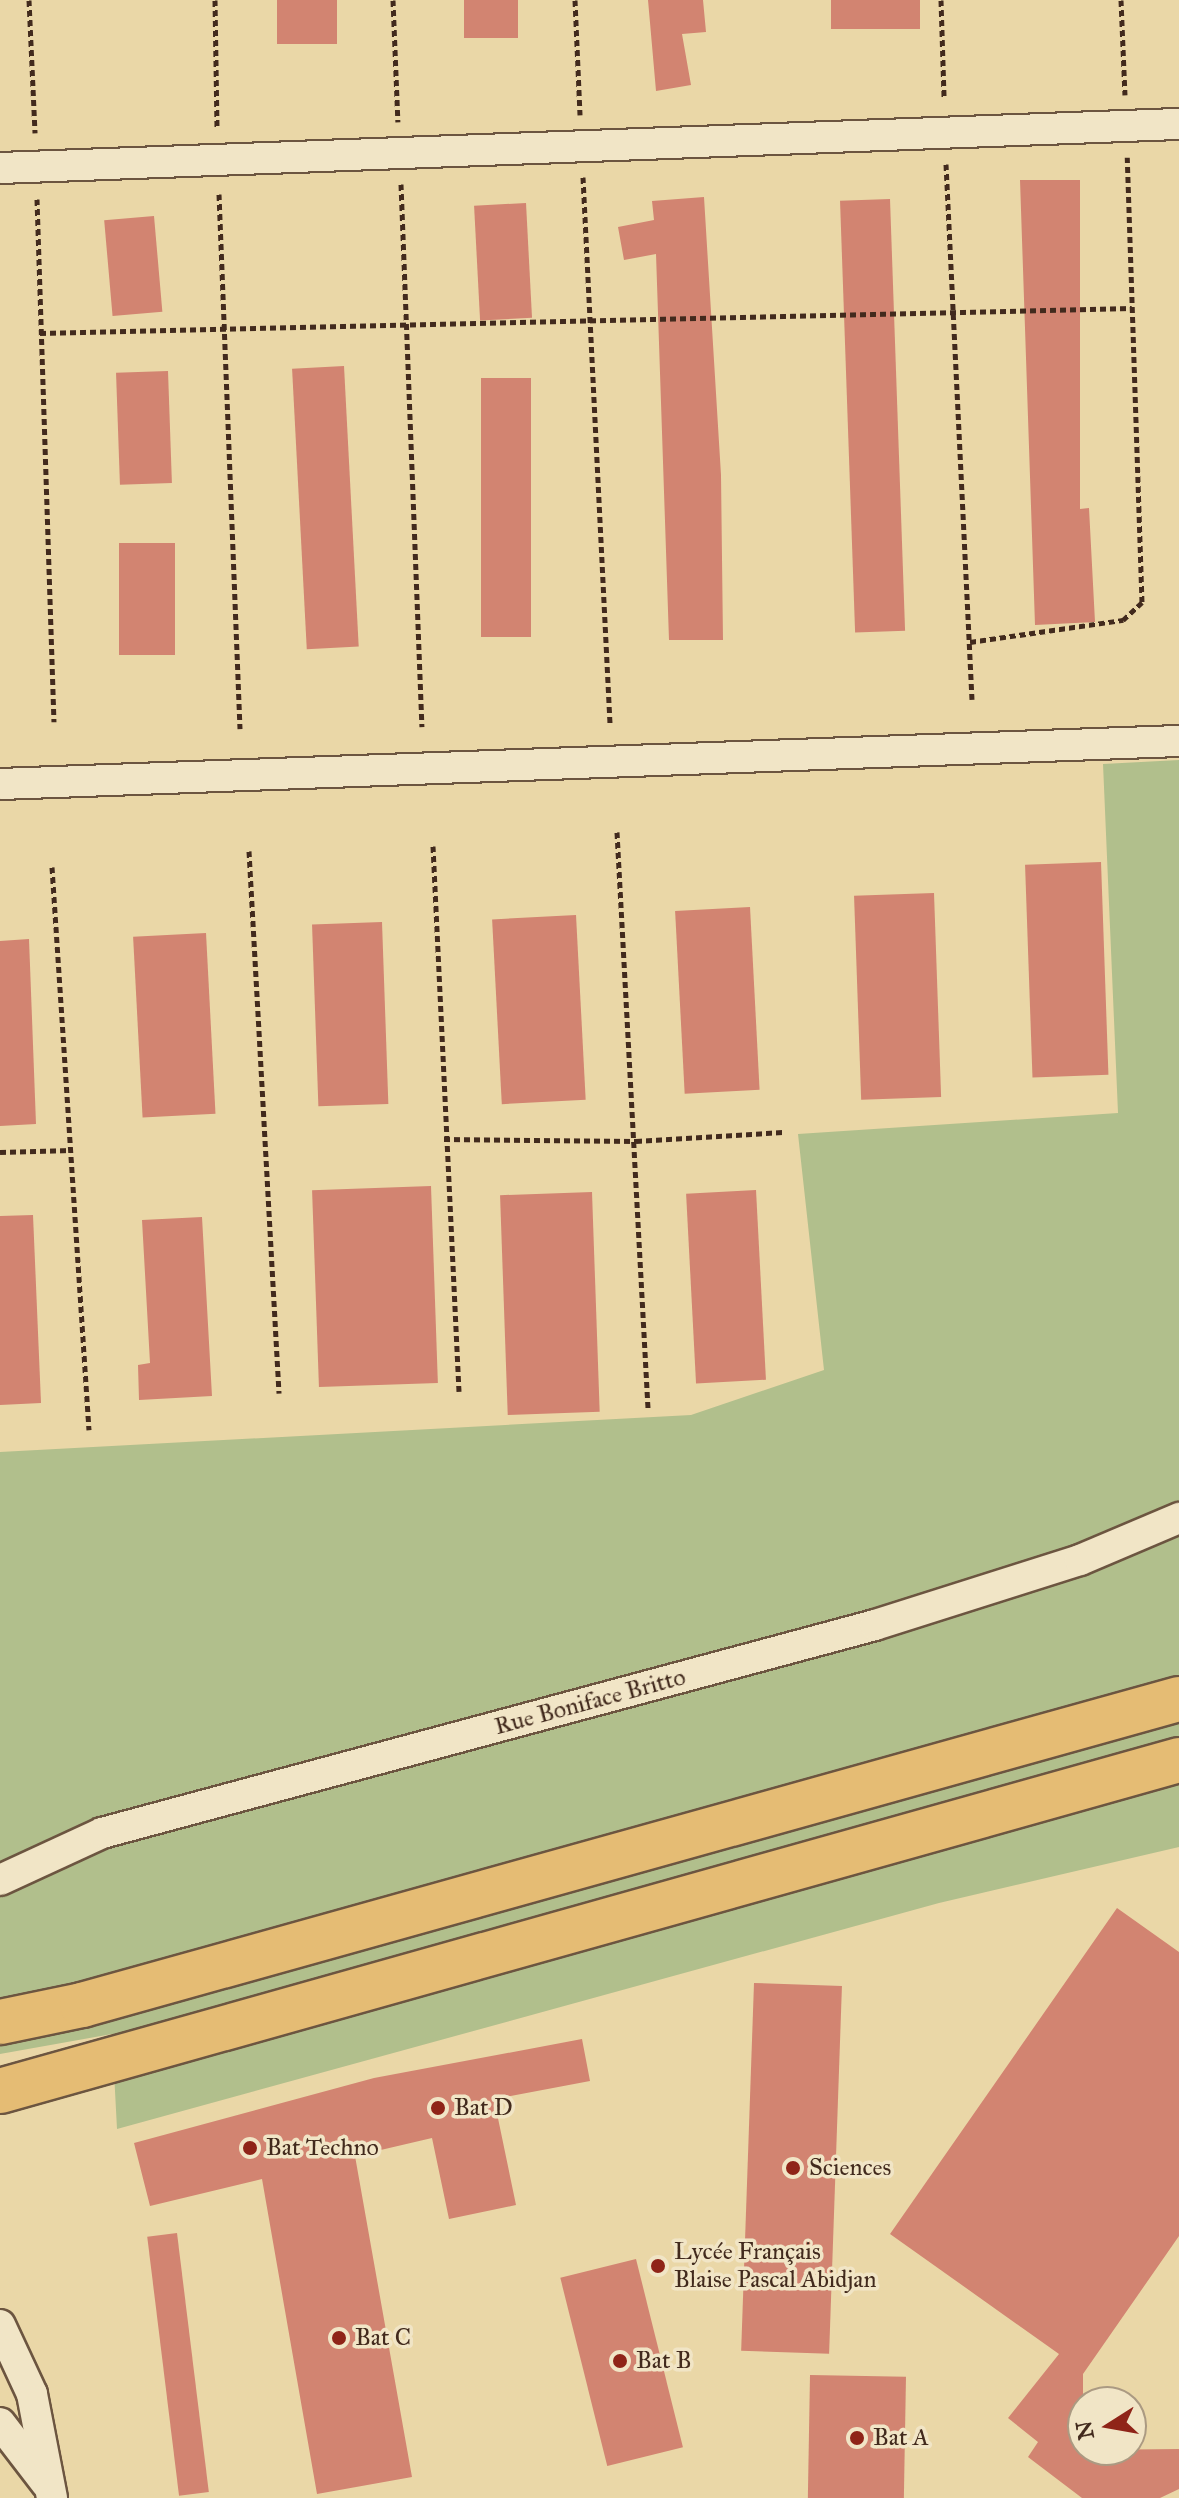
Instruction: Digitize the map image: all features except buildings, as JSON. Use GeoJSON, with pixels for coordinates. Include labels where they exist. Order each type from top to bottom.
{"type":"FeatureCollection","features":[{"type":"Feature","properties":{"kind":"highway"},"geometry":{"type":"LineString","coordinates":[[0,2022],[82,2005],[1179,1699]]}},
{"type":"Feature","properties":{"kind":"highway"},"geometry":{"type":"LineString","coordinates":[[0,2091],[824,1864],[1179,1760]]}},
{"type":"Feature","properties":{"kind":"highway"},"geometry":{"type":"LineString","coordinates":[[824,1864],[1179,1791]]}},
{"type":"Feature","properties":{"kind":"street"},"geometry":{"type":"LineString","coordinates":[[0,168],[1179,124]]}},
{"type":"Feature","properties":{"kind":"street"},"geometry":{"type":"LineString","coordinates":[[0,784],[1179,741]]}},
{"type":"Feature","properties":{"kind":"street","name":"Rue Boniface Britto"},"geometry":{"type":"LineString","coordinates":[[0,1880],[102,1833],[875,1625],[1080,1560],[1179,1518]]}},
{"type":"Feature","properties":{"kind":"street"},"geometry":{"type":"LineString","coordinates":[[0,2325],[32,2394],[51,2493]]}},
{"type":"Feature","properties":{"kind":"street"},"geometry":{"type":"LineString","coordinates":[[0,2423],[51,2493]]}},
{"type":"Feature","properties":{"kind":"path"},"geometry":{"type":"LineString","coordinates":[[29,0],[54,722]]}},
{"type":"Feature","properties":{"kind":"path"},"geometry":{"type":"LineString","coordinates":[[215,0],[218,160],[240,729]]}},
{"type":"Feature","properties":{"kind":"path"},"geometry":{"type":"LineString","coordinates":[[393,0],[422,727]]}},
{"type":"Feature","properties":{"kind":"path"},"geometry":{"type":"LineString","coordinates":[[575,0],[610,724]]}},
{"type":"Feature","properties":{"kind":"path"},"geometry":{"type":"LineString","coordinates":[[941,0],[972,699]]}},
{"type":"Feature","properties":{"kind":"path"},"geometry":{"type":"LineString","coordinates":[[970,642],[1123,620],[1142,602],[1121,0]]}},
{"type":"Feature","properties":{"kind":"path"},"geometry":{"type":"LineString","coordinates":[[40,333],[225,333],[589,318],[1132,308]]}},
{"type":"Feature","properties":{"kind":"path"},"geometry":{"type":"LineString","coordinates":[[617,832],[648,1408]]}},
{"type":"Feature","properties":{"kind":"path"},"geometry":{"type":"LineString","coordinates":[[433,846],[444,1139],[459,1391]]}},
{"type":"Feature","properties":{"kind":"path"},"geometry":{"type":"LineString","coordinates":[[249,851],[279,1393]]}},
{"type":"Feature","properties":{"kind":"path"},"geometry":{"type":"LineString","coordinates":[[52,867],[89,1430]]}},
{"type":"Feature","properties":{"kind":"path"},"geometry":{"type":"LineString","coordinates":[[444,1139],[636,1141],[783,1132]]}},
{"type":"Feature","properties":{"kind":"path"},"geometry":{"type":"LineString","coordinates":[[0,1152],[72,1150]]}},
{"type":"Feature","properties":{"kind":"green space"},"geometry":{"type":"Polygon","coordinates":[[[1179,760],[1179,1847],[939,1903],[117,2129],[112,2034],[0,2054],[0,1452],[691,1415],[824,1370],[798,1134],[1118,1113],[1103,764],[1179,760]]]}},
{"type":"Feature","properties":{"kind":"place","name":"Bat D"},"geometry":{"type":"Point","coordinates":[438,2108]}},
{"type":"Feature","properties":{"kind":"place","name":"Bat Techno"},"geometry":{"type":"Point","coordinates":[250,2148]}},
{"type":"Feature","properties":{"kind":"place","name":"Sciences"},"geometry":{"type":"Point","coordinates":[793,2168]}},
{"type":"Feature","properties":{"kind":"place","name":"Lycée Français Blaise Pascal Abidjan"},"geometry":{"type":"Point","coordinates":[658,2266]}},
{"type":"Feature","properties":{"kind":"place","name":"Bat C"},"geometry":{"type":"Point","coordinates":[339,2338]}},
{"type":"Feature","properties":{"kind":"place","name":"Bat B"},"geometry":{"type":"Point","coordinates":[620,2361]}},
{"type":"Feature","properties":{"kind":"place","name":"Bat A"},"geometry":{"type":"Point","coordinates":[857,2438]}}]}
